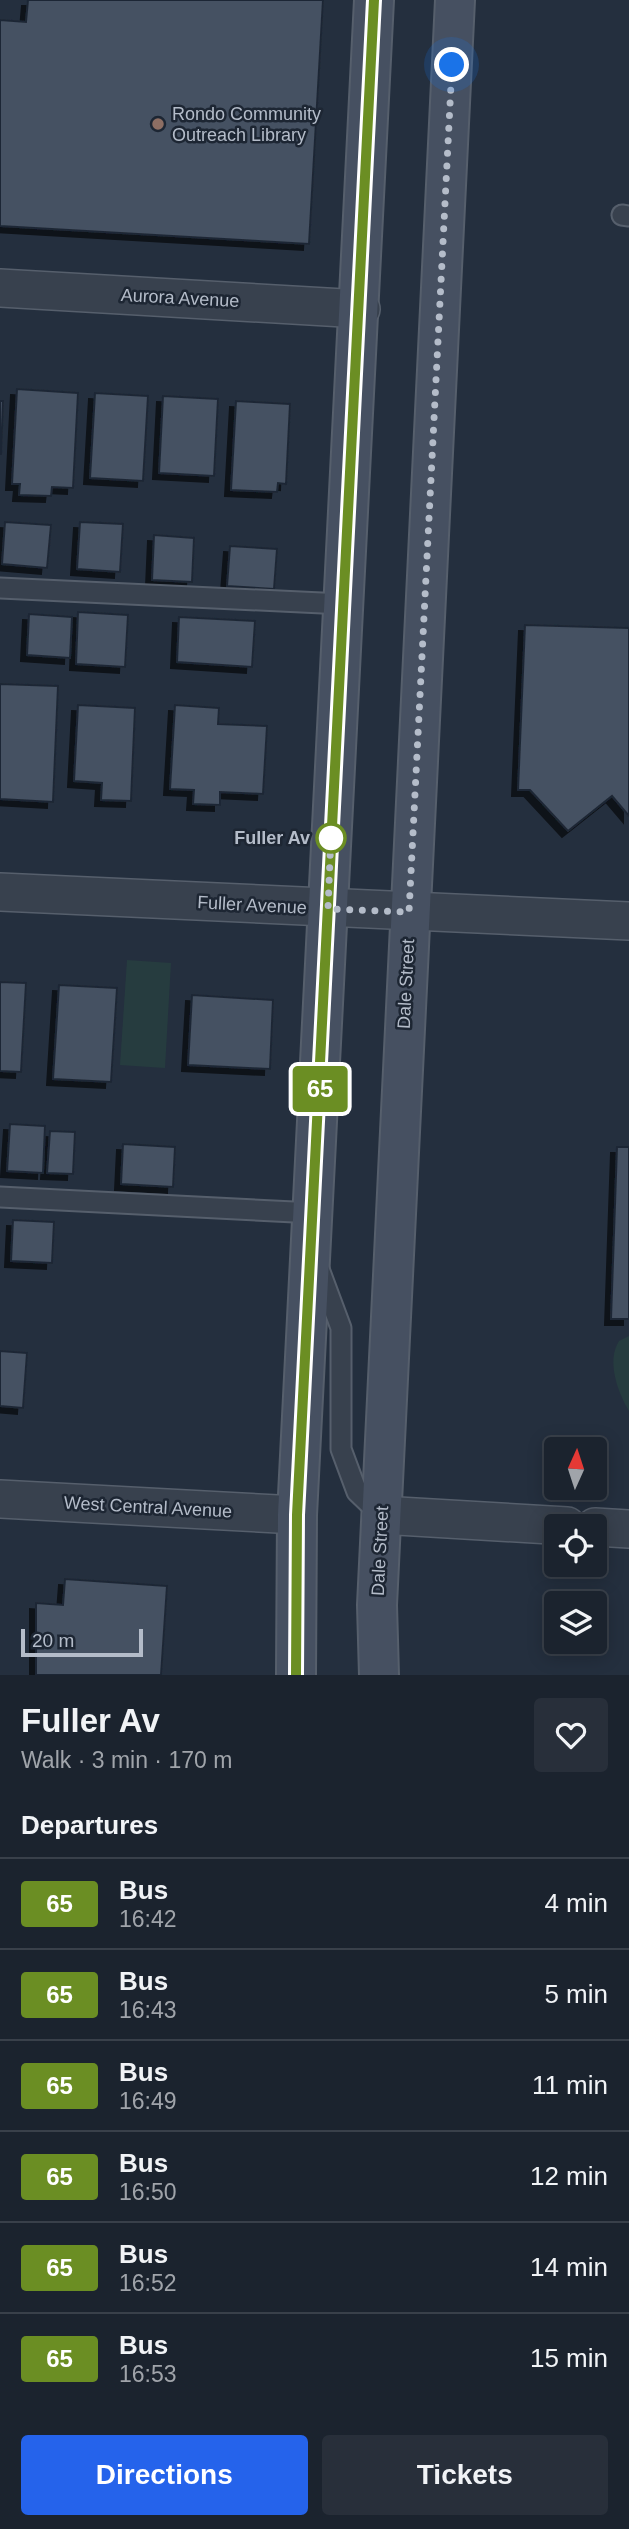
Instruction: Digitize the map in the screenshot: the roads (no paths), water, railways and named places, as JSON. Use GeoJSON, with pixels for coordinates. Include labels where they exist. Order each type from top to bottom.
{"type":"FeatureCollection","features":[{"type":"Feature","properties":{"kind":"main road"},"geometry":{"type":"LineString","coordinates":[[296,1675],[297,1515],[374,0]]}},
{"type":"Feature","properties":{"kind":"main road","name":"Dale Street"},"geometry":{"type":"LineString","coordinates":[[379,1675],[377,1605],[455,0]]}},
{"type":"Feature","properties":{"kind":"street","name":"Aurora Avenue"},"geometry":{"type":"LineString","coordinates":[[0,288],[360,309]]}},
{"type":"Feature","properties":{"kind":"street","name":"Fuller Avenue"},"geometry":{"type":"LineString","coordinates":[[0,892],[629,921]]}},
{"type":"Feature","properties":{"kind":"street","name":"West Central Avenue"},"geometry":{"type":"LineString","coordinates":[[0,1499],[297,1515]]}},
{"type":"Feature","properties":{"kind":"street"},"geometry":{"type":"LineString","coordinates":[[382,1515],[425,1520],[544,1525]]}},
{"type":"Feature","properties":{"kind":"street"},"geometry":{"type":"LineString","coordinates":[[607,1528],[629,1529]]}},
{"type":"Feature","properties":{"kind":"lane"},"geometry":{"type":"LineString","coordinates":[[0,588],[343,604]]}},
{"type":"Feature","properties":{"kind":"lane"},"geometry":{"type":"LineString","coordinates":[[0,1197],[314,1213]]}},
{"type":"Feature","properties":{"kind":"lane"},"geometry":{"type":"LineString","coordinates":[[312,1251],[341,1328],[341,1449],[357,1492],[382,1515]]}},
{"type":"Feature","properties":{"kind":"place","name":"Rondo Community Outreach Library"},"geometry":{"type":"Point","coordinates":[158,124]}},
{"type":"Feature","properties":{"kind":"place","name":"Fuller Av"},"geometry":{"type":"Point","coordinates":[331,838]}}]}
